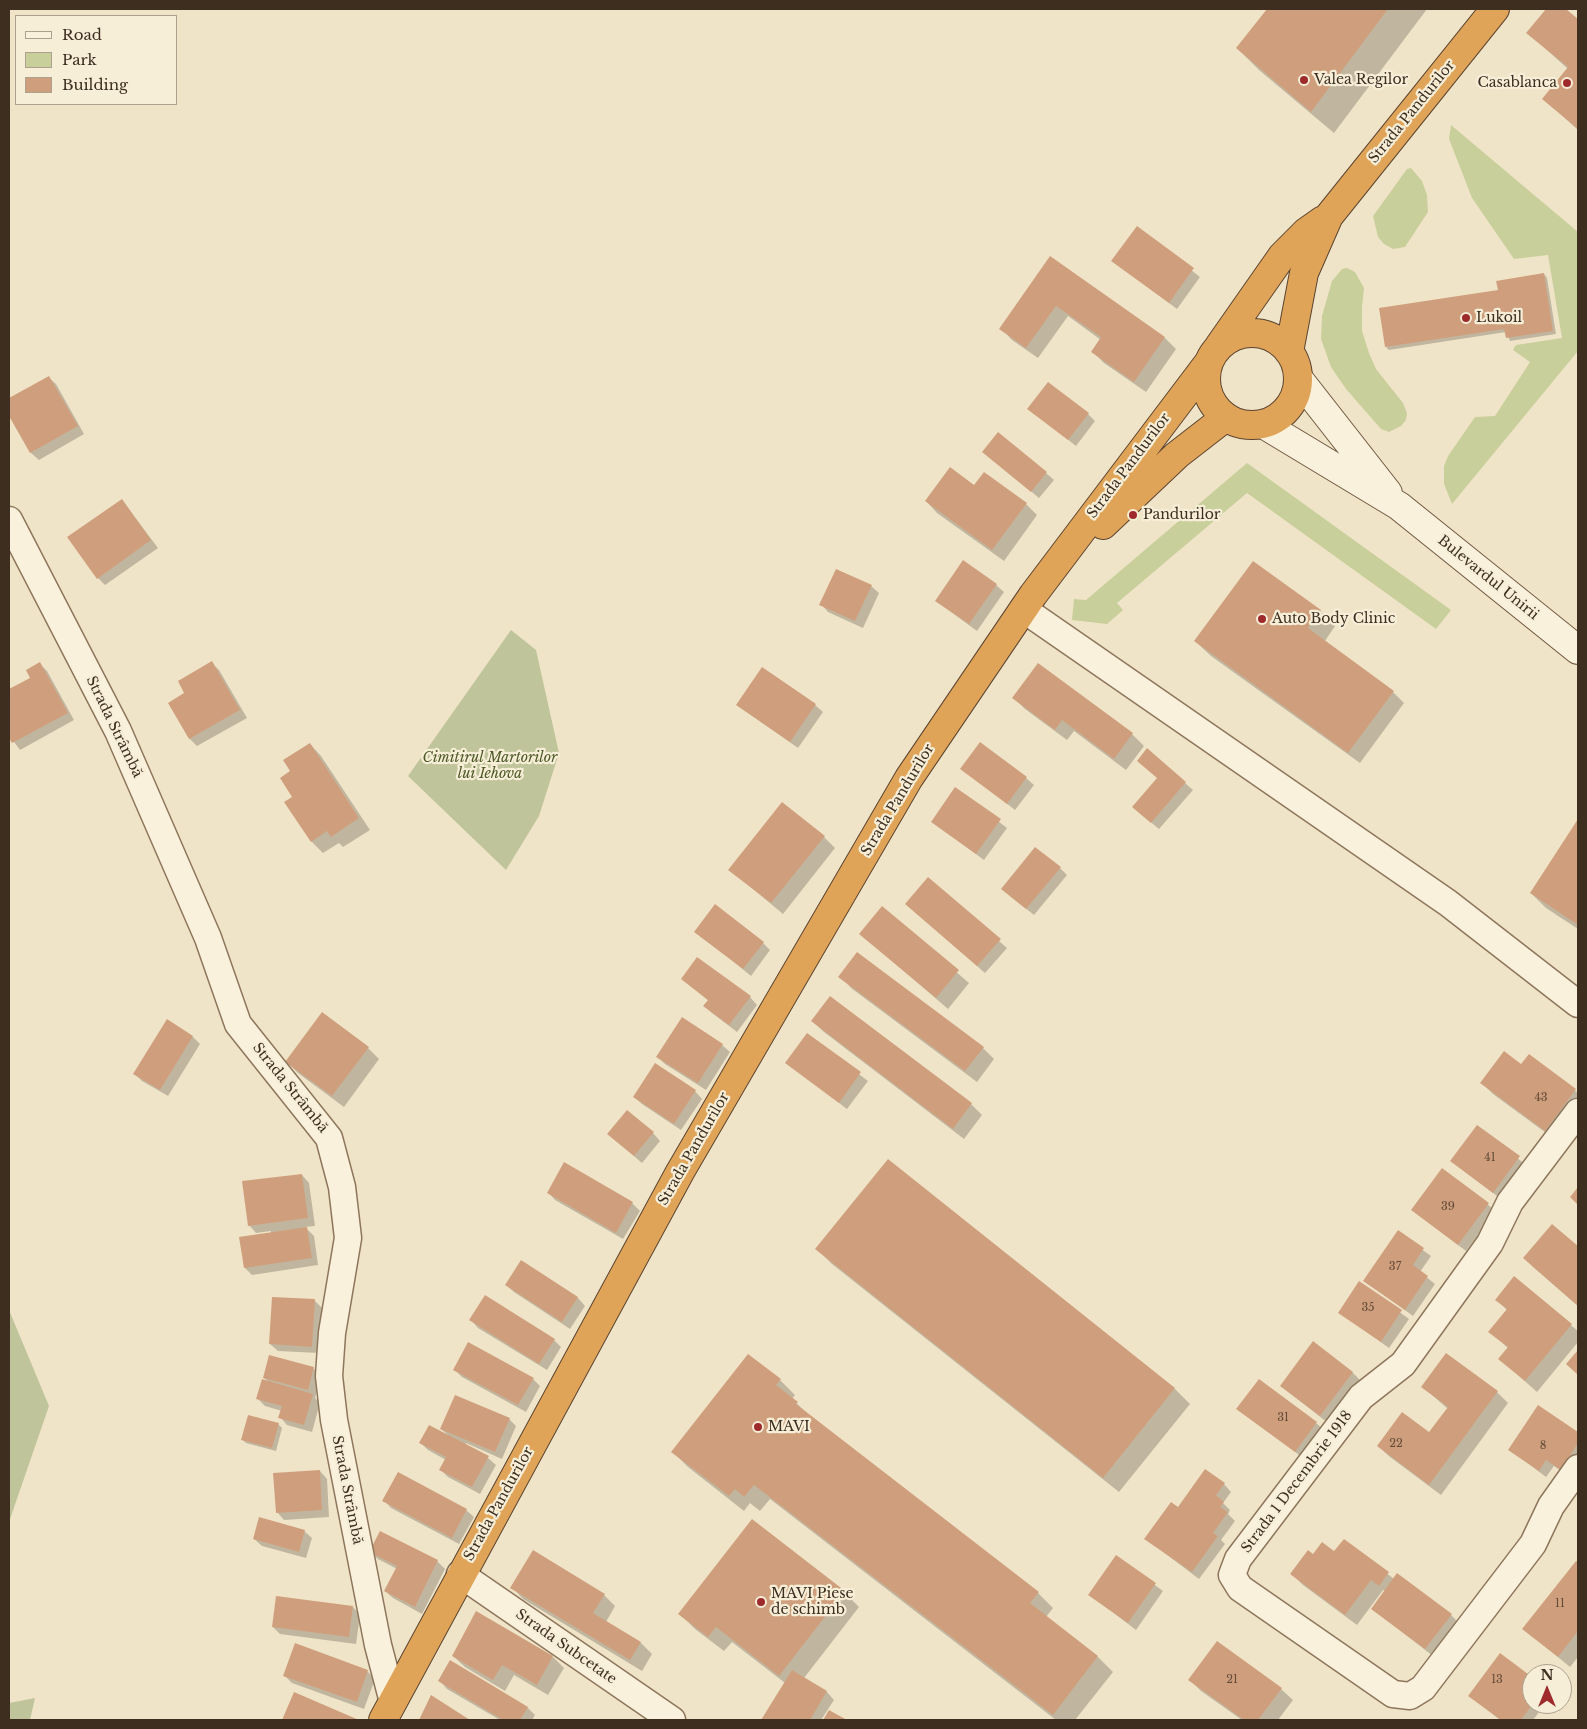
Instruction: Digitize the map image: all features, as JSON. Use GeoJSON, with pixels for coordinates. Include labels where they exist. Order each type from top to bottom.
{"type":"FeatureCollection","features":[{"type":"Feature","properties":{"kind":"highway","name":"Strada Pandurilor"},"geometry":{"type":"LineString","coordinates":[[1289,352],[1304,273],[1329,216],[1495,9]]}},
{"type":"Feature","properties":{"kind":"highway","name":"Strada Pandurilor"},"geometry":{"type":"LineString","coordinates":[[388,1711],[460,1574],[680,1172],[854,872],[940,730],[1028,602],[1213,356],[1282,256],[1306,232],[1329,216]]}},
{"type":"Feature","properties":{"kind":"highway"},"geometry":{"type":"LineString","coordinates":[[1254,333],[1274,338],[1289,352],[1296,364],[1298,378],[1296,394],[1289,408],[1277,418],[1262,424],[1250,425],[1226,417],[1215,406],[1208,392],[1206,377],[1213,356],[1227,340],[1240,335],[1254,333]]}},
{"type":"Feature","properties":{"kind":"highway","name":"Strada Pandurilor"},"geometry":{"type":"LineString","coordinates":[[1028,602],[1141,486],[1200,436],[1226,417]]}},
{"type":"Feature","properties":{"kind":"main road","name":"Bulevardul Unirii"},"geometry":{"type":"LineString","coordinates":[[1298,378],[1399,506]]}},
{"type":"Feature","properties":{"kind":"main road","name":"Bulevardul Unirii"},"geometry":{"type":"LineString","coordinates":[[1262,424],[1399,506],[1578,650]]}},
{"type":"Feature","properties":{"kind":"street","name":"Strada Strâmbă"},"geometry":{"type":"LineString","coordinates":[[9,520],[118,731],[208,938],[238,1024],[330,1138],[342,1187],[348,1238],[332,1333],[330,1376],[334,1420],[378,1645],[388,1711]]}},
{"type":"Feature","properties":{"kind":"street"},"geometry":{"type":"LineString","coordinates":[[1028,602],[1448,903],[1578,1004]]}},
{"type":"Feature","properties":{"kind":"street","name":"Strada 1 Decembrie 1918"},"geometry":{"type":"LineString","coordinates":[[1578,1112],[1510,1202],[1490,1243],[1403,1364],[1361,1397],[1238,1559],[1232,1575],[1240,1588],[1393,1694],[1410,1696],[1424,1688],[1533,1544],[1550,1506],[1578,1468]]}},
{"type":"Feature","properties":{"kind":"street","name":"Strada Subcetate"},"geometry":{"type":"LineString","coordinates":[[460,1574],[672,1720]]}},
{"type":"Feature","properties":{"kind":"green space"},"geometry":{"type":"Polygon","coordinates":[[[1451,125],[1578,232],[1578,351],[1452,504],[1444,484],[1444,466],[1448,456],[1475,417],[1495,416],[1530,362],[1513,350],[1516,345],[1562,338],[1548,255],[1514,259],[1472,198],[1449,139],[1451,125]]]}},
{"type":"Feature","properties":{"kind":"green space"},"geometry":{"type":"Polygon","coordinates":[[[1411,168],[1422,181],[1427,195],[1428,212],[1405,247],[1393,249],[1384,244],[1378,237],[1373,216],[1407,169],[1411,168]]]}},
{"type":"Feature","properties":{"kind":"green space"},"geometry":{"type":"Polygon","coordinates":[[[1347,268],[1355,272],[1364,288],[1362,331],[1369,353],[1376,369],[1403,403],[1407,413],[1406,420],[1401,426],[1389,432],[1381,429],[1346,389],[1331,367],[1321,339],[1322,316],[1332,281],[1342,269],[1347,268]]]}},
{"type":"Feature","properties":{"kind":"green space"},"geometry":{"type":"Polygon","coordinates":[[[1247,463],[1451,610],[1436,629],[1247,493],[1117,603],[1123,610],[1107,624],[1072,620],[1074,599],[1086,600],[1247,463]]]}},
{"type":"Feature","properties":{"kind":"green space","name":"Cimitirul Martorilor lui Iehova"},"geometry":{"type":"Polygon","coordinates":[[[511,630],[536,650],[559,753],[539,816],[506,870],[408,776],[511,630]]]}},
{"type":"Feature","properties":{"kind":"green space"},"geometry":{"type":"Polygon","coordinates":[[[9,1310],[49,1406],[9,1522],[9,1310]]]}},
{"type":"Feature","properties":{"kind":"green space"},"geometry":{"type":"Polygon","coordinates":[[[35,1698],[30,1720],[9,1720],[9,1703],[35,1698]]]}},
{"type":"Feature","properties":{"kind":"building","name":"Valea Regilor"},"geometry":{"type":"Polygon","coordinates":[[[1267,9],[1388,9],[1311,112],[1236,48],[1267,9]]]}},
{"type":"Feature","properties":{"kind":"building","name":"Casablanca"},"geometry":{"type":"Polygon","coordinates":[[[1546,9],[1566,9],[1578,19],[1578,129],[1542,99],[1568,67],[1526,33],[1546,9]]]}},
{"type":"Feature","properties":{"kind":"building"},"geometry":{"type":"Polygon","coordinates":[[[1137,226],[1194,268],[1169,303],[1111,261],[1137,226]]]}},
{"type":"Feature","properties":{"kind":"building"},"geometry":{"type":"Polygon","coordinates":[[[1050,256],[1165,337],[1134,382],[1091,352],[1101,337],[1056,306],[1026,348],[999,329],[1050,256]]]}},
{"type":"Feature","properties":{"kind":"building","name":"Lukoil"},"geometry":{"type":"Polygon","coordinates":[[[1544,273],[1553,331],[1506,338],[1504,329],[1385,347],[1379,308],[1498,290],[1496,281],[1544,273]]]}},
{"type":"Feature","properties":{"kind":"building"},"geometry":{"type":"Polygon","coordinates":[[[49,376],[78,426],[30,453],[9,416],[9,398],[49,376]]]}},
{"type":"Feature","properties":{"kind":"building"},"geometry":{"type":"Polygon","coordinates":[[[1048,382],[1089,413],[1068,440],[1027,409],[1048,382]]]}},
{"type":"Feature","properties":{"kind":"building"},"geometry":{"type":"Polygon","coordinates":[[[998,432],[1047,472],[1031,492],[982,452],[998,432]]]}},
{"type":"Feature","properties":{"kind":"building"},"geometry":{"type":"Polygon","coordinates":[[[950,467],[974,485],[984,472],[1027,503],[992,550],[925,501],[950,467]]]}},
{"type":"Feature","properties":{"kind":"building"},"geometry":{"type":"Polygon","coordinates":[[[122,499],[151,540],[97,579],[67,537],[122,499]]]}},
{"type":"Feature","properties":{"kind":"building"},"geometry":{"type":"Polygon","coordinates":[[[963,560],[997,584],[969,624],[935,601],[963,560]]]}},
{"type":"Feature","properties":{"kind":"building"},"geometry":{"type":"Polygon","coordinates":[[[1253,561],[1321,610],[1308,628],[1394,691],[1348,753],[1194,641],[1253,561]]]}},
{"type":"Feature","properties":{"kind":"building"},"geometry":{"type":"Polygon","coordinates":[[[836,569],[872,585],[855,621],[819,605],[836,569]]]}},
{"type":"Feature","properties":{"kind":"building"},"geometry":{"type":"Polygon","coordinates":[[[212,661],[240,710],[189,739],[168,703],[184,693],[178,681],[212,661]]]}},
{"type":"Feature","properties":{"kind":"building"},"geometry":{"type":"Polygon","coordinates":[[[40,662],[68,713],[12,743],[9,738],[9,689],[30,678],[26,670],[40,662]]]}},
{"type":"Feature","properties":{"kind":"building"},"geometry":{"type":"Polygon","coordinates":[[[1038,663],[1133,733],[1114,759],[1062,720],[1055,730],[1012,698],[1038,663]]]}},
{"type":"Feature","properties":{"kind":"building"},"geometry":{"type":"Polygon","coordinates":[[[762,667],[816,704],[790,742],[736,705],[762,667]]]}},
{"type":"Feature","properties":{"kind":"building"},"geometry":{"type":"Polygon","coordinates":[[[980,742],[1027,777],[1007,804],[960,769],[980,742]]]}},
{"type":"Feature","properties":{"kind":"building"},"geometry":{"type":"Polygon","coordinates":[[[310,743],[359,818],[331,837],[327,831],[311,842],[284,802],[292,797],[280,778],[290,771],[283,760],[310,743]]]}},
{"type":"Feature","properties":{"kind":"building"},"geometry":{"type":"Polygon","coordinates":[[[1147,748],[1186,782],[1151,823],[1132,807],[1157,778],[1137,761],[1147,748]]]}},
{"type":"Feature","properties":{"kind":"building"},"geometry":{"type":"Polygon","coordinates":[[[955,787],[1001,819],[976,854],[931,822],[955,787]]]}},
{"type":"Feature","properties":{"kind":"building"},"geometry":{"type":"Polygon","coordinates":[[[782,802],[825,836],[771,903],[728,870],[782,802]]]}},
{"type":"Feature","properties":{"kind":"building"},"geometry":{"type":"Polygon","coordinates":[[[1578,819],[1578,925],[1530,893],[1578,819]]]}},
{"type":"Feature","properties":{"kind":"building"},"geometry":{"type":"Polygon","coordinates":[[[1035,847],[1061,867],[1026,909],[1001,889],[1035,847]]]}},
{"type":"Feature","properties":{"kind":"building"},"geometry":{"type":"Polygon","coordinates":[[[928,877],[1001,939],[977,966],[905,904],[928,877]]]}},
{"type":"Feature","properties":{"kind":"building"},"geometry":{"type":"Polygon","coordinates":[[[715,904],[764,942],[743,969],[694,932],[715,904]]]}},
{"type":"Feature","properties":{"kind":"building"},"geometry":{"type":"Polygon","coordinates":[[[882,906],[959,970],[936,998],[859,934],[882,906]]]}},
{"type":"Feature","properties":{"kind":"building"},"geometry":{"type":"Polygon","coordinates":[[[857,952],[984,1047],[965,1071],[838,977],[857,952]]]}},
{"type":"Feature","properties":{"kind":"building"},"geometry":{"type":"Polygon","coordinates":[[[697,957],[751,996],[729,1025],[703,1006],[708,1000],[681,979],[697,957]]]}},
{"type":"Feature","properties":{"kind":"building"},"geometry":{"type":"Polygon","coordinates":[[[830,996],[972,1103],[953,1129],[811,1021],[830,996]]]}},
{"type":"Feature","properties":{"kind":"building"},"geometry":{"type":"Polygon","coordinates":[[[322,1012],[369,1047],[332,1096],[285,1062],[322,1012]]]}},
{"type":"Feature","properties":{"kind":"building"},"geometry":{"type":"Polygon","coordinates":[[[682,1017],[723,1044],[698,1083],[656,1057],[682,1017]]]}},
{"type":"Feature","properties":{"kind":"building"},"geometry":{"type":"Polygon","coordinates":[[[167,1019],[193,1036],[160,1090],[133,1074],[167,1019]]]}},
{"type":"Feature","properties":{"kind":"building"},"geometry":{"type":"Polygon","coordinates":[[[807,1033],[861,1072],[839,1103],[785,1063],[807,1033]]]}},
{"type":"Feature","properties":{"kind":"building"},"geometry":{"type":"Polygon","coordinates":[[[1504,1051],[1521,1064],[1529,1054],[1576,1089],[1545,1131],[1480,1083],[1504,1051]]]}},
{"type":"Feature","properties":{"kind":"building"},"geometry":{"type":"Polygon","coordinates":[[[655,1063],[696,1090],[674,1124],[633,1097],[655,1063]]]}},
{"type":"Feature","properties":{"kind":"building"},"geometry":{"type":"Polygon","coordinates":[[[627,1110],[654,1132],[634,1156],[607,1134],[627,1110]]]}},
{"type":"Feature","properties":{"kind":"building"},"geometry":{"type":"Polygon","coordinates":[[[1477,1125],[1520,1156],[1493,1193],[1450,1161],[1477,1125]]]}},
{"type":"Feature","properties":{"kind":"building"},"geometry":{"type":"Polygon","coordinates":[[[888,1159],[1175,1388],[1103,1478],[815,1249],[888,1159]]]}},
{"type":"Feature","properties":{"kind":"building"},"geometry":{"type":"Polygon","coordinates":[[[564,1162],[633,1202],[616,1233],[547,1193],[564,1162]]]}},
{"type":"Feature","properties":{"kind":"building"},"geometry":{"type":"Polygon","coordinates":[[[1442,1168],[1489,1203],[1458,1245],[1411,1210],[1442,1168]]]}},
{"type":"Feature","properties":{"kind":"building"},"geometry":{"type":"Polygon","coordinates":[[[302,1174],[308,1218],[248,1226],[242,1181],[302,1174]]]}},
{"type":"Feature","properties":{"kind":"building"},"geometry":{"type":"Polygon","coordinates":[[[1578,1187],[1578,1205],[1570,1197],[1578,1187]]]}},
{"type":"Feature","properties":{"kind":"building"},"geometry":{"type":"Polygon","coordinates":[[[1552,1224],[1578,1246],[1578,1306],[1523,1258],[1552,1224]]]}},
{"type":"Feature","properties":{"kind":"building"},"geometry":{"type":"Polygon","coordinates":[[[307,1227],[312,1258],[244,1268],[239,1237],[307,1227]]]}},
{"type":"Feature","properties":{"kind":"building"},"geometry":{"type":"Polygon","coordinates":[[[1398,1230],[1424,1248],[1413,1265],[1428,1276],[1405,1310],[1363,1281],[1398,1230]]]}},
{"type":"Feature","properties":{"kind":"building"},"geometry":{"type":"Polygon","coordinates":[[[521,1260],[578,1297],[562,1322],[505,1285],[521,1260]]]}},
{"type":"Feature","properties":{"kind":"building"},"geometry":{"type":"Polygon","coordinates":[[[1514,1276],[1572,1324],[1525,1381],[1498,1359],[1508,1347],[1488,1332],[1507,1309],[1495,1300],[1514,1276]]]}},
{"type":"Feature","properties":{"kind":"building"},"geometry":{"type":"Polygon","coordinates":[[[1359,1281],[1402,1310],[1381,1342],[1338,1313],[1359,1281]]]}},
{"type":"Feature","properties":{"kind":"building"},"geometry":{"type":"Polygon","coordinates":[[[485,1295],[555,1339],[539,1364],[469,1320],[485,1295]]]}},
{"type":"Feature","properties":{"kind":"building"},"geometry":{"type":"Polygon","coordinates":[[[272,1297],[315,1299],[312,1347],[269,1344],[272,1297]]]}},
{"type":"Feature","properties":{"kind":"building"},"geometry":{"type":"Polygon","coordinates":[[[1313,1341],[1353,1372],[1320,1416],[1280,1386],[1313,1341]]]}},
{"type":"Feature","properties":{"kind":"building"},"geometry":{"type":"Polygon","coordinates":[[[468,1342],[534,1378],[518,1405],[453,1370],[468,1342]]]}},
{"type":"Feature","properties":{"kind":"building"},"geometry":{"type":"Polygon","coordinates":[[[1578,1350],[1578,1375],[1566,1364],[1578,1350]]]}},
{"type":"Feature","properties":{"kind":"building"},"geometry":{"type":"Polygon","coordinates":[[[1446,1353],[1498,1391],[1429,1485],[1377,1446],[1402,1412],[1429,1432],[1448,1407],[1421,1387],[1446,1353]]]}},
{"type":"Feature","properties":{"kind":"building"},"geometry":{"type":"Polygon","coordinates":[[[748,1354],[781,1379],[776,1385],[798,1402],[796,1404],[1039,1592],[1030,1603],[1098,1656],[1053,1715],[754,1485],[744,1497],[735,1489],[729,1496],[671,1452],[748,1354]]]}},
{"type":"Feature","properties":{"kind":"building"},"geometry":{"type":"Polygon","coordinates":[[[269,1355],[314,1367],[308,1390],[263,1378],[269,1355]]]}},
{"type":"Feature","properties":{"kind":"building"},"geometry":{"type":"Polygon","coordinates":[[[262,1379],[313,1394],[304,1425],[278,1418],[282,1406],[256,1399],[262,1379]]]}},
{"type":"Feature","properties":{"kind":"building"},"geometry":{"type":"Polygon","coordinates":[[[1259,1379],[1317,1422],[1295,1452],[1236,1409],[1259,1379]]]}},
{"type":"Feature","properties":{"kind":"building"},"geometry":{"type":"Polygon","coordinates":[[[455,1395],[510,1418],[495,1452],[440,1429],[455,1395]]]}},
{"type":"Feature","properties":{"kind":"building"},"geometry":{"type":"Polygon","coordinates":[[[1538,1405],[1578,1432],[1578,1443],[1561,1470],[1546,1460],[1539,1471],[1508,1450],[1538,1405]]]}},
{"type":"Feature","properties":{"kind":"building"},"geometry":{"type":"Polygon","coordinates":[[[248,1415],[279,1423],[272,1448],[241,1440],[248,1415]]]}},
{"type":"Feature","properties":{"kind":"building"},"geometry":{"type":"Polygon","coordinates":[[[429,1425],[489,1456],[472,1487],[439,1470],[446,1457],[419,1443],[429,1425]]]}},
{"type":"Feature","properties":{"kind":"building"},"geometry":{"type":"Polygon","coordinates":[[[1205,1469],[1225,1483],[1216,1495],[1224,1502],[1220,1507],[1228,1512],[1213,1533],[1218,1536],[1192,1572],[1144,1539],[1171,1502],[1178,1507],[1205,1469]]]}},
{"type":"Feature","properties":{"kind":"building"},"geometry":{"type":"Polygon","coordinates":[[[320,1470],[322,1510],[276,1513],[273,1473],[320,1470]]]}},
{"type":"Feature","properties":{"kind":"building"},"geometry":{"type":"Polygon","coordinates":[[[398,1472],[467,1509],[452,1538],[382,1501],[398,1472]]]}},
{"type":"Feature","properties":{"kind":"building"},"geometry":{"type":"Polygon","coordinates":[[[259,1517],[305,1530],[299,1552],[253,1539],[259,1517]]]}},
{"type":"Feature","properties":{"kind":"building","name":"MAVI Piese de schimb"},"geometry":{"type":"Polygon","coordinates":[[[752,1519],[845,1591],[779,1676],[716,1627],[708,1637],[678,1614],[752,1519]]]}},
{"type":"Feature","properties":{"kind":"building"},"geometry":{"type":"Polygon","coordinates":[[[380,1531],[438,1560],[415,1607],[384,1591],[397,1566],[369,1552],[380,1531]]]}},
{"type":"Feature","properties":{"kind":"building"},"geometry":{"type":"Polygon","coordinates":[[[1344,1539],[1389,1572],[1379,1586],[1371,1580],[1345,1615],[1290,1574],[1308,1550],[1313,1554],[1322,1542],[1334,1551],[1344,1539]]]}},
{"type":"Feature","properties":{"kind":"building"},"geometry":{"type":"Polygon","coordinates":[[[533,1550],[605,1594],[593,1613],[641,1642],[630,1660],[510,1588],[533,1550]]]}},
{"type":"Feature","properties":{"kind":"building"},"geometry":{"type":"Polygon","coordinates":[[[1116,1555],[1156,1583],[1128,1623],[1088,1595],[1116,1555]]]}},
{"type":"Feature","properties":{"kind":"building"},"geometry":{"type":"Polygon","coordinates":[[[1576,1561],[1578,1562],[1578,1631],[1558,1657],[1522,1629],[1576,1561]]]}},
{"type":"Feature","properties":{"kind":"building"},"geometry":{"type":"Polygon","coordinates":[[[1397,1573],[1452,1614],[1425,1649],[1371,1609],[1397,1573]]]}},
{"type":"Feature","properties":{"kind":"building"},"geometry":{"type":"Polygon","coordinates":[[[276,1596],[353,1606],[349,1637],[272,1627],[276,1596]]]}},
{"type":"Feature","properties":{"kind":"building"},"geometry":{"type":"Polygon","coordinates":[[[476,1611],[553,1656],[537,1685],[502,1665],[493,1680],[452,1656],[476,1611]]]}},
{"type":"Feature","properties":{"kind":"building"},"geometry":{"type":"Polygon","coordinates":[[[1217,1641],[1282,1688],[1258,1720],[1244,1720],[1188,1680],[1217,1641]]]}},
{"type":"Feature","properties":{"kind":"building"},"geometry":{"type":"Polygon","coordinates":[[[295,1643],[368,1670],[357,1702],[283,1676],[295,1643]]]}},
{"type":"Feature","properties":{"kind":"building"},"geometry":{"type":"Polygon","coordinates":[[[1500,1653],[1522,1670],[1522,1714],[1525,1714],[1521,1720],[1501,1720],[1468,1696],[1500,1653]]]}},
{"type":"Feature","properties":{"kind":"building"},"geometry":{"type":"Polygon","coordinates":[[[450,1660],[528,1707],[520,1720],[503,1720],[438,1681],[450,1660]]]}},
{"type":"Feature","properties":{"kind":"building"},"geometry":{"type":"Polygon","coordinates":[[[792,1670],[827,1691],[810,1720],[761,1720],[792,1670]]]}},
{"type":"Feature","properties":{"kind":"building"},"geometry":{"type":"Polygon","coordinates":[[[294,1692],[359,1720],[282,1720],[294,1692]]]}},
{"type":"Feature","properties":{"kind":"building"},"geometry":{"type":"Polygon","coordinates":[[[431,1695],[470,1720],[419,1720],[431,1695]]]}},
{"type":"Feature","properties":{"kind":"building"},"geometry":{"type":"Polygon","coordinates":[[[829,1710],[847,1720],[823,1720],[829,1710]]]}},
{"type":"Feature","properties":{"kind":"place","name":"Valea Regilor"},"geometry":{"type":"Point","coordinates":[1304,80]}},
{"type":"Feature","properties":{"kind":"place","name":"Casablanca"},"geometry":{"type":"Point","coordinates":[1567,83]}},
{"type":"Feature","properties":{"kind":"place","name":"Lukoil"},"geometry":{"type":"Point","coordinates":[1466,318]}},
{"type":"Feature","properties":{"kind":"place","name":"Pandurilor"},"geometry":{"type":"Point","coordinates":[1133,515]}},
{"type":"Feature","properties":{"kind":"place","name":"Auto Body Clinic"},"geometry":{"type":"Point","coordinates":[1262,619]}},
{"type":"Feature","properties":{"kind":"place","name":"MAVI"},"geometry":{"type":"Point","coordinates":[758,1427]}},
{"type":"Feature","properties":{"kind":"place","name":"MAVI Piese de schimb"},"geometry":{"type":"Point","coordinates":[761,1602]}}]}
